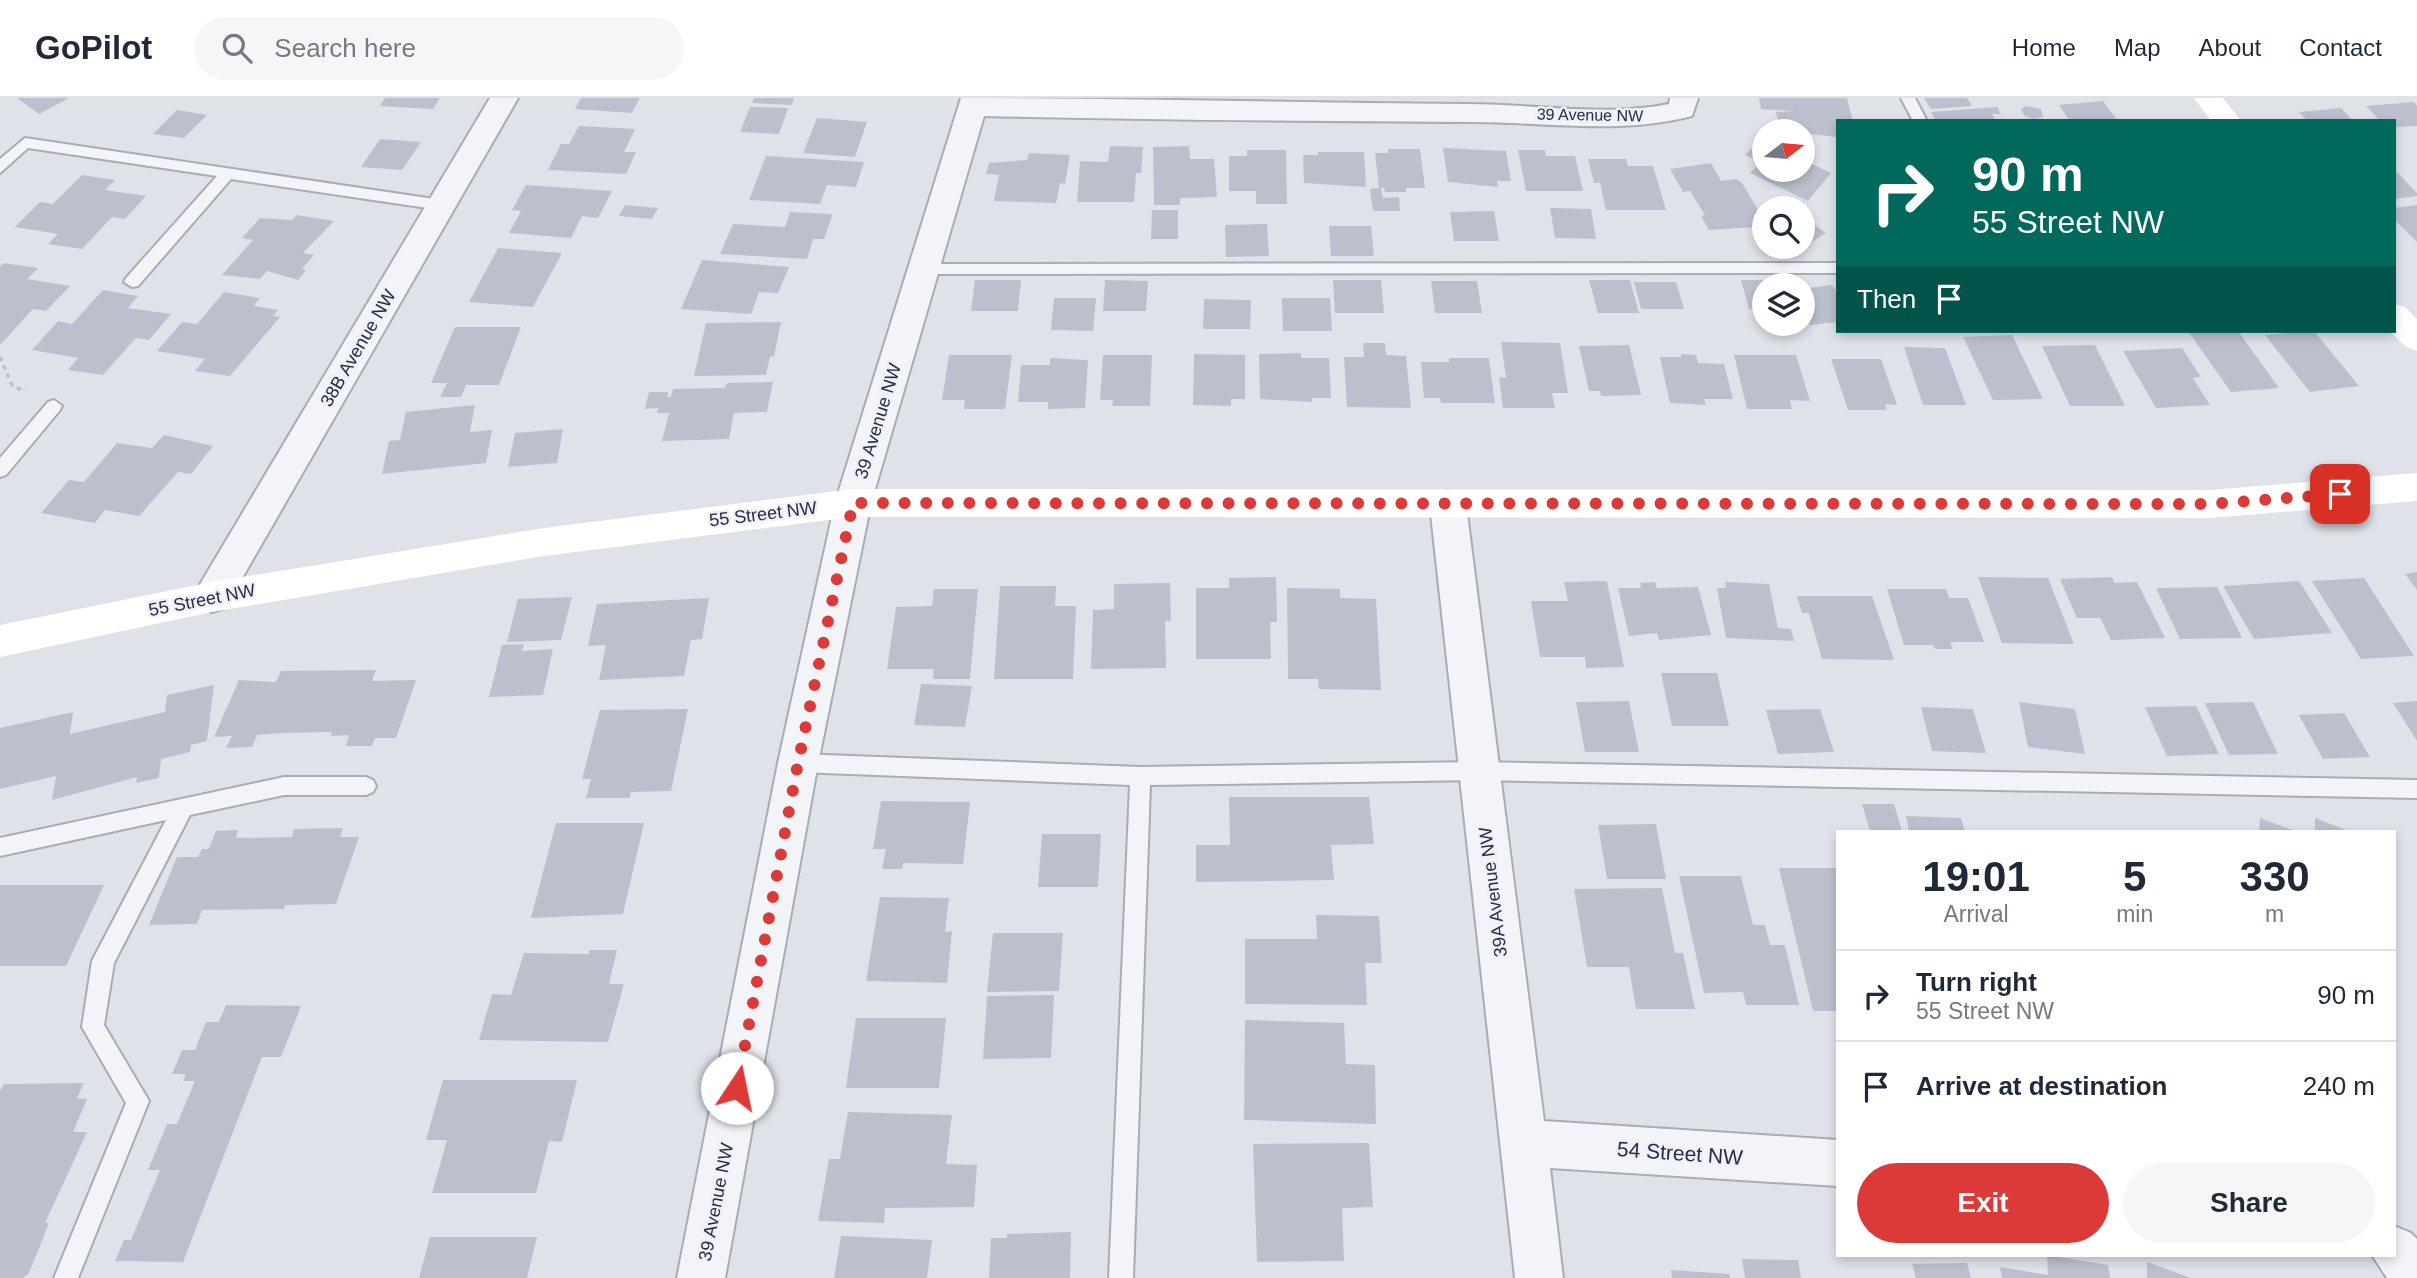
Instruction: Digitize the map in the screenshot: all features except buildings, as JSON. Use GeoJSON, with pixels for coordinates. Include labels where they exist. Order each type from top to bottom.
{"type":"FeatureCollection","features":[{"type":"Feature","properties":{"kind":"street","name":"38B Avenue NW"},"geometry":{"type":"LineString","coordinates":[[212,597],[503,98]]}},
{"type":"Feature","properties":{"kind":"street","name":"39 Avenue NW"},"geometry":{"type":"LineString","coordinates":[[701,1278],[798,763],[853,503],[974,102],[1485,106],[1643,116],[1682,110],[1685,98]]}},
{"type":"Feature","properties":{"kind":"street"},"geometry":{"type":"LineString","coordinates":[[2208,98],[2225,119]]}},
{"type":"Feature","properties":{"kind":"street"},"geometry":{"type":"LineString","coordinates":[[2396,317],[2417,340]]}},
{"type":"Feature","properties":{"kind":"street","name":"55 Street NW"},"geometry":{"type":"LineString","coordinates":[[0,641],[212,597],[544,542],[853,503],[2210,504],[2417,487]]}},
{"type":"Feature","properties":{"kind":"street","name":"39A Avenue NW"},"geometry":{"type":"LineString","coordinates":[[1448,505],[1539,1278]]}},
{"type":"Feature","properties":{"kind":"street","name":"54 Street NW"},"geometry":{"type":"LineString","coordinates":[[1523,1143],[1836,1163]]}},
{"type":"Feature","properties":{"kind":"street"},"geometry":{"type":"LineString","coordinates":[[2396,1252],[2417,1275]]}},
{"type":"Feature","properties":{"kind":"lane"},"geometry":{"type":"LineString","coordinates":[[1908,98],[1919,119]]}},
{"type":"Feature","properties":{"kind":"lane"},"geometry":{"type":"LineString","coordinates":[[0,168],[25,144],[441,205]]}},
{"type":"Feature","properties":{"kind":"lane"},"geometry":{"type":"LineString","coordinates":[[132,282],[228,173]]}},
{"type":"Feature","properties":{"kind":"lane"},"geometry":{"type":"LineString","coordinates":[[923,269],[1836,268]]}},
{"type":"Feature","properties":{"kind":"lane"},"geometry":{"type":"LineString","coordinates":[[0,470],[54,407]]}},
{"type":"Feature","properties":{"kind":"lane"},"geometry":{"type":"LineString","coordinates":[[798,763],[1140,776],[1478,771],[2417,789]]}},
{"type":"Feature","properties":{"kind":"lane"},"geometry":{"type":"LineString","coordinates":[[1122,1278],[1140,776]]}},
{"type":"Feature","properties":{"kind":"lane"},"geometry":{"type":"LineString","coordinates":[[0,847],[284,786],[366,786]]}},
{"type":"Feature","properties":{"kind":"lane"},"geometry":{"type":"LineString","coordinates":[[66,1278],[138,1101],[93,1027],[103,961],[183,809]]}},
{"type":"Feature","properties":{"kind":"path"},"geometry":{"type":"LineString","coordinates":[[0,357],[12,385],[54,407]]}},
{"type":"Feature","properties":{"kind":"route"},"geometry":{"type":"LineString","coordinates":[[737,1088],[798,763],[853,503],[2210,504],[2340,494]]}}]}
